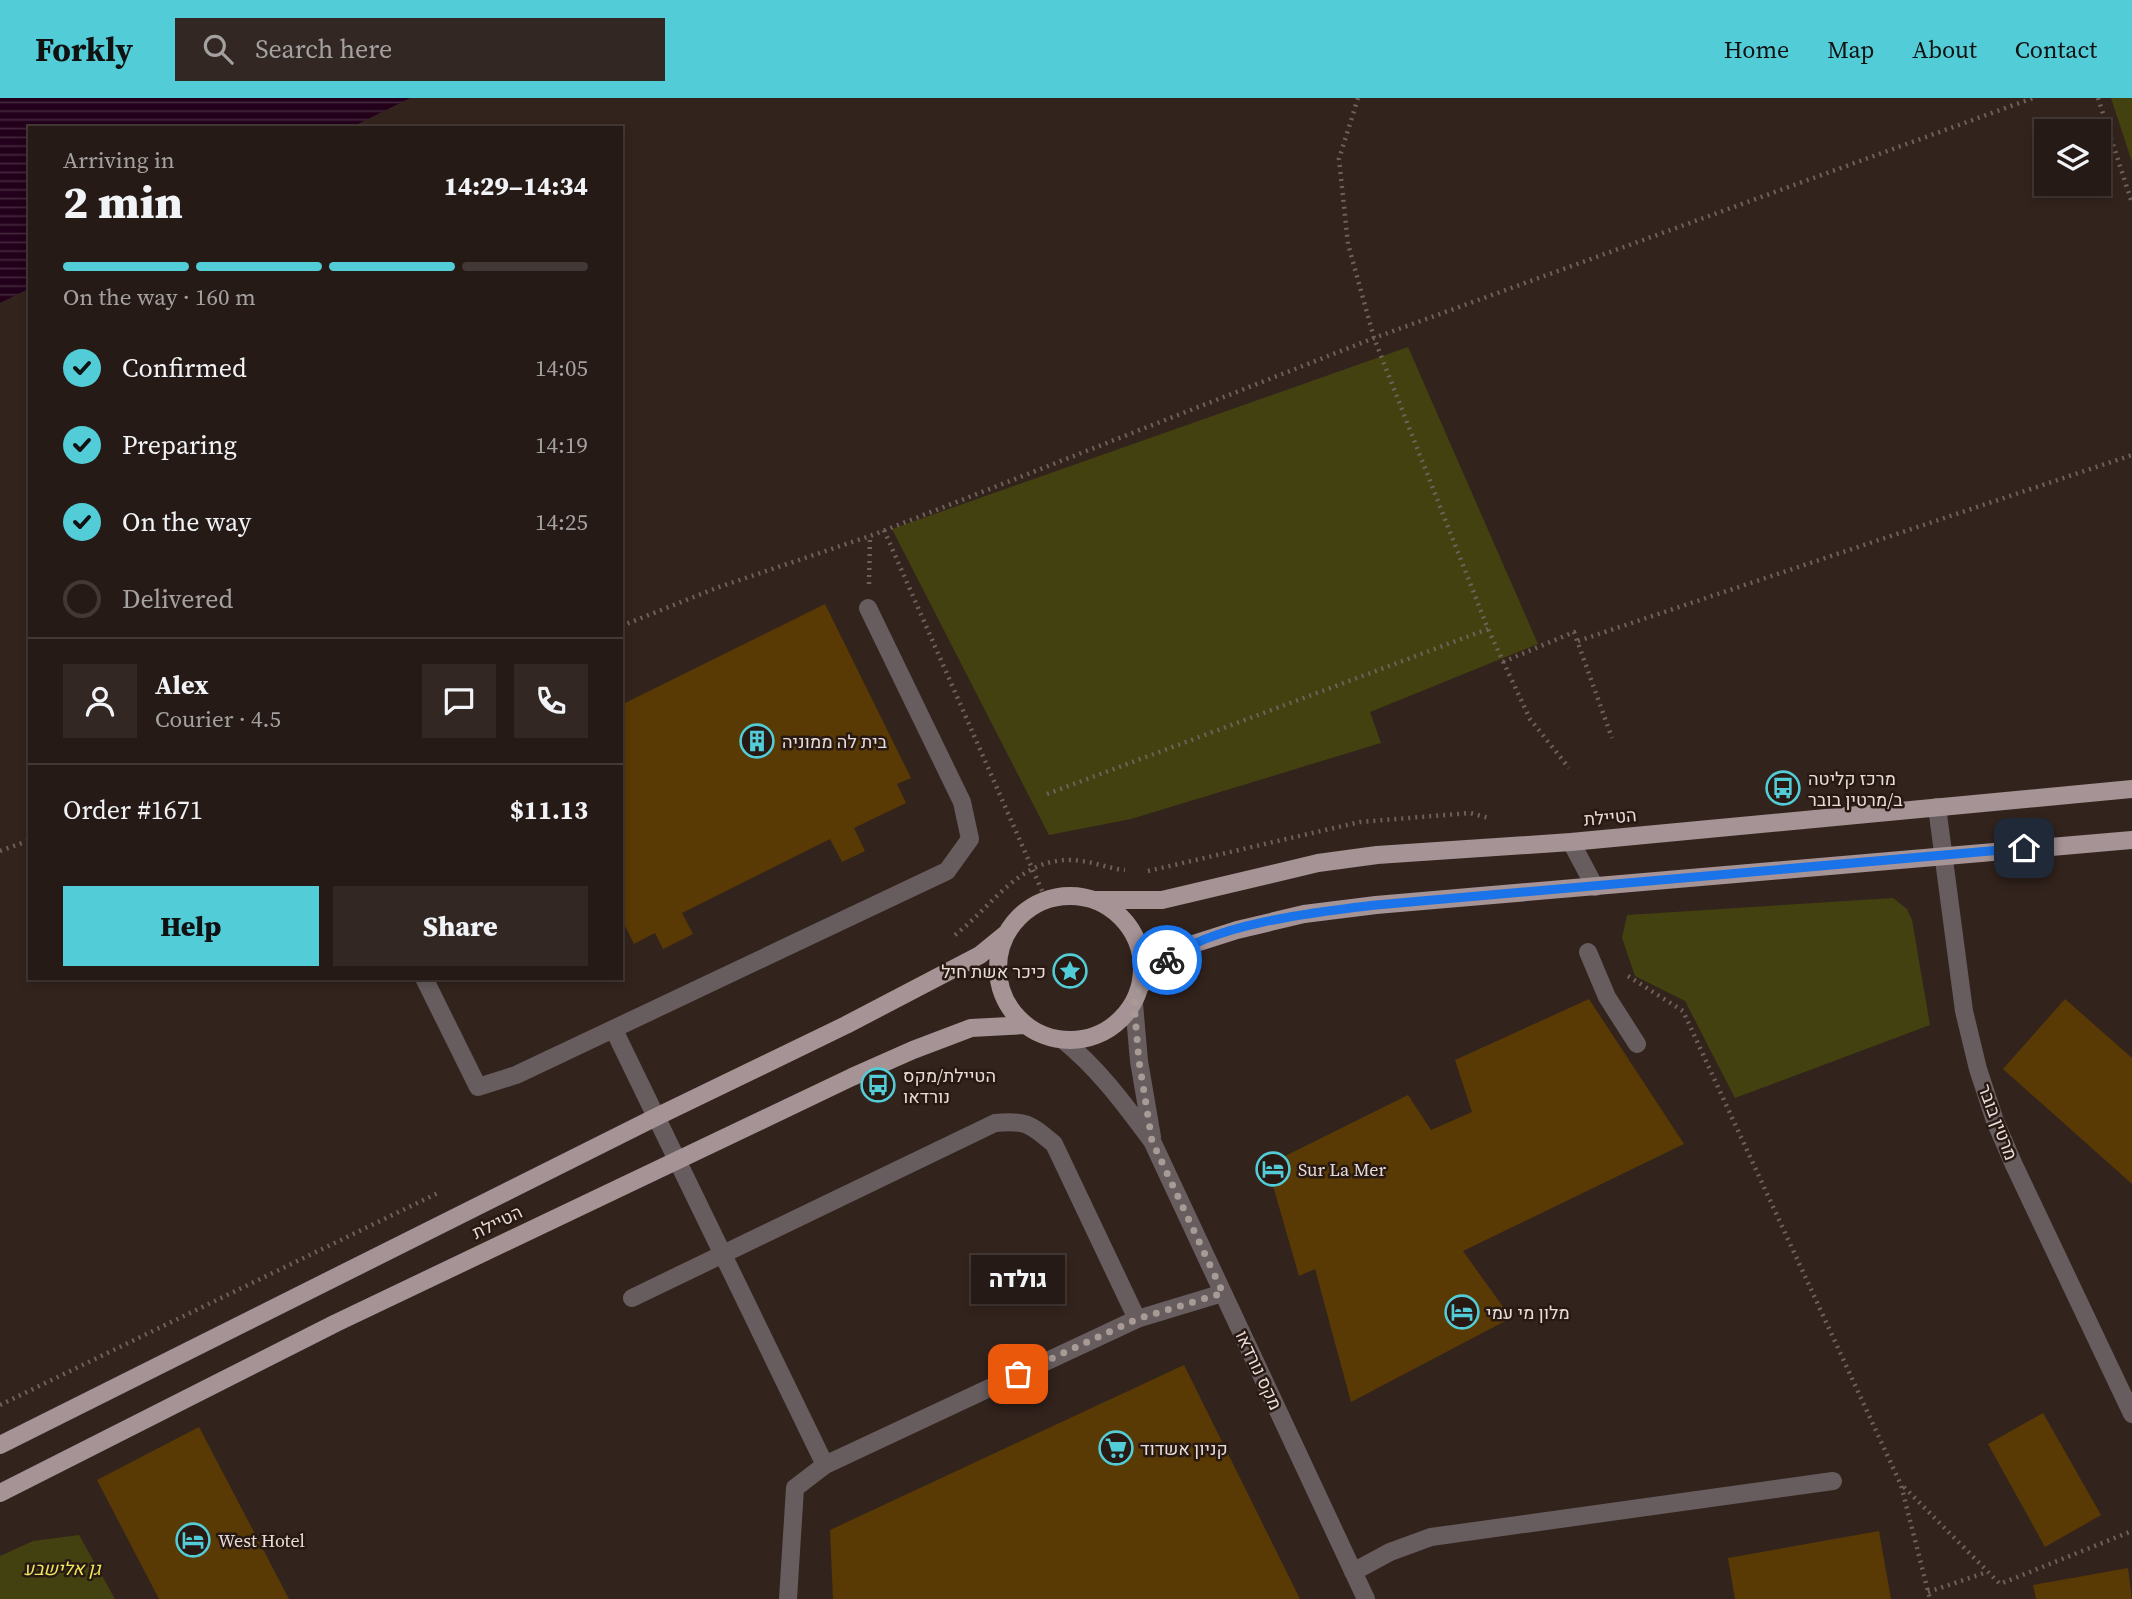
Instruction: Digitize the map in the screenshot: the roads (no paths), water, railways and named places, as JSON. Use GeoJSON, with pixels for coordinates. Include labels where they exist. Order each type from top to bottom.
{"type":"FeatureCollection","features":[{"type":"Feature","properties":{"kind":"main road","name":"הטיילת"},"geometry":{"type":"LineString","coordinates":[[1095,900],[1162,900],[1318,863],[1377,855],[1571,842],[2132,789]]}},
{"type":"Feature","properties":{"kind":"main road"},"geometry":{"type":"LineString","coordinates":[[1141,985],[1158,967],[1190,945],[1237,930],[1304,914],[1376,905],[2132,840]]}},
{"type":"Feature","properties":{"kind":"main road"},"geometry":{"type":"LineString","coordinates":[[1075,895],[1095,900],[1113,910],[1128,924],[1139,943],[1143,963],[1141,985],[1134,1004],[1121,1021],[1104,1033],[1084,1040],[1063,1041],[1043,1036],[1025,1025],[1011,1010],[1002,992],[998,972],[1000,952],[1007,933],[1019,916],[1045,900],[1075,895]]}},
{"type":"Feature","properties":{"kind":"main road","name":"הטיילת"},"geometry":{"type":"LineString","coordinates":[[0,1445],[846,1025],[980,955],[1007,933]]}},
{"type":"Feature","properties":{"kind":"main road","name":"הטיילת"},"geometry":{"type":"LineString","coordinates":[[0,1493],[336,1323],[676,1159],[913,1050],[971,1028],[1025,1025]]}},
{"type":"Feature","properties":{"kind":"street"},"geometry":{"type":"LineString","coordinates":[[425,980],[478,1087],[516,1075],[947,872],[970,839],[962,802],[868,608]]}},
{"type":"Feature","properties":{"kind":"street","name":"מרטין בובר"},"geometry":{"type":"LineString","coordinates":[[1937,807],[1964,1012],[1978,1069],[1995,1121],[2020,1178],[2132,1414]]}},
{"type":"Feature","properties":{"kind":"street"},"geometry":{"type":"LineString","coordinates":[[1571,842],[1595,887]]}},
{"type":"Feature","properties":{"kind":"street"},"geometry":{"type":"LineString","coordinates":[[1588,951],[1607,997],[1637,1044]]}},
{"type":"Feature","properties":{"kind":"street","name":"מקס נורדאו"},"geometry":{"type":"LineString","coordinates":[[1134,1004],[1139,1061],[1152,1141]]}},
{"type":"Feature","properties":{"kind":"street"},"geometry":{"type":"LineString","coordinates":[[614,1030],[825,1465]]}},
{"type":"Feature","properties":{"kind":"street","name":"מקס נורדאו"},"geometry":{"type":"LineString","coordinates":[[1063,1041],[1085,1058],[1152,1141],[1366,1599]]}},
{"type":"Feature","properties":{"kind":"street"},"geometry":{"type":"LineString","coordinates":[[632,1298],[995,1123],[1018,1121],[1033,1126],[1054,1144],[1137,1319]]}},
{"type":"Feature","properties":{"kind":"street"},"geometry":{"type":"LineString","coordinates":[[788,1599],[795,1488],[825,1465],[1137,1319],[1223,1293]]}},
{"type":"Feature","properties":{"kind":"street"},"geometry":{"type":"LineString","coordinates":[[1353,1572],[1390,1552],[1432,1536],[1833,1481]]}},
{"type":"Feature","properties":{"kind":"place","name":"בית לה ממוניה"},"geometry":{"type":"Point","coordinates":[757,741]}},
{"type":"Feature","properties":{"kind":"place","name":"מרכז קליטה ב/מרטין בובר"},"geometry":{"type":"Point","coordinates":[1783,788]}},
{"type":"Feature","properties":{"kind":"place","name":"כיכר אשת חיל"},"geometry":{"type":"Point","coordinates":[1070,971]}},
{"type":"Feature","properties":{"kind":"place","name":"הטיילת/מקס נורדאו"},"geometry":{"type":"Point","coordinates":[878,1085]}},
{"type":"Feature","properties":{"kind":"place","name":"Sur La Mer"},"geometry":{"type":"Point","coordinates":[1273,1169]}},
{"type":"Feature","properties":{"kind":"place","name":"מלון מי עמי"},"geometry":{"type":"Point","coordinates":[1462,1312]}},
{"type":"Feature","properties":{"kind":"place","name":"גולדה"},"geometry":{"type":"Point","coordinates":[1018,1374]}},
{"type":"Feature","properties":{"kind":"place","name":"קניון אשדוד"},"geometry":{"type":"Point","coordinates":[1116,1448]}},
{"type":"Feature","properties":{"kind":"place","name":"West Hotel"},"geometry":{"type":"Point","coordinates":[193,1540]}},
{"type":"Feature","properties":{"kind":"park label","name":"גן אלישבע"},"geometry":{"type":"Point","coordinates":[62,1568]}}]}
